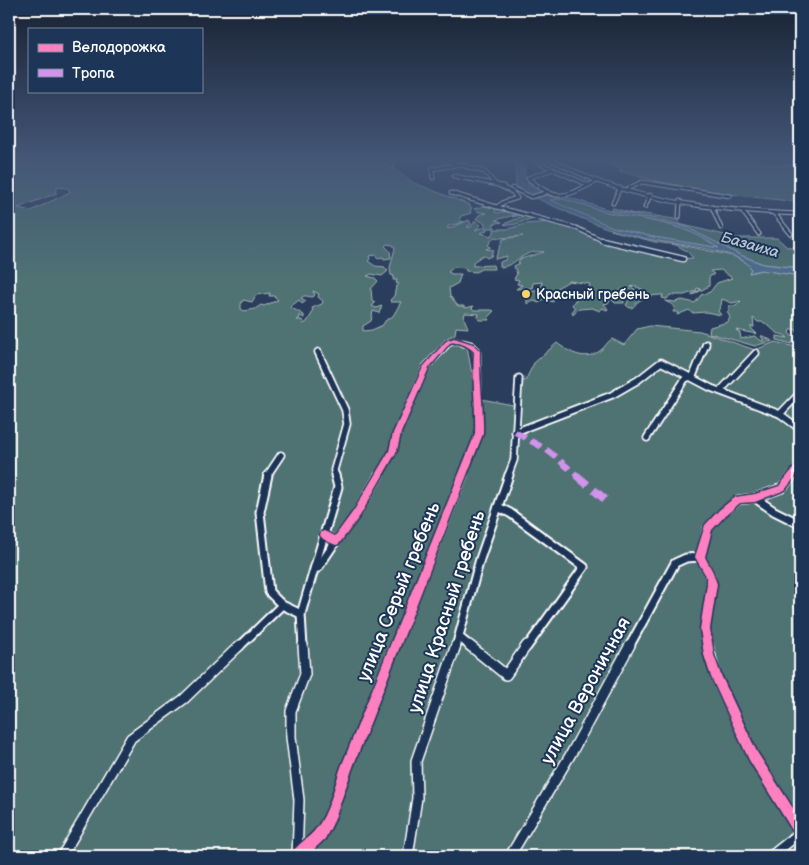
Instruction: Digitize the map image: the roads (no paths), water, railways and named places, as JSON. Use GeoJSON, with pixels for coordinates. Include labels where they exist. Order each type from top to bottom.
{"type":"FeatureCollection","features":[{"type":"Feature","properties":{"kind":"street"},"geometry":{"type":"LineString","coordinates":[[475,200],[576,228],[606,241],[683,259]]}},
{"type":"Feature","properties":{"kind":"street"},"geometry":{"type":"LineString","coordinates":[[496,207],[509,200]]}},
{"type":"Feature","properties":{"kind":"street"},"geometry":{"type":"LineString","coordinates":[[645,207],[648,200]]}},
{"type":"Feature","properties":{"kind":"street"},"geometry":{"type":"LineString","coordinates":[[677,200],[743,212],[800,214]]}},
{"type":"Feature","properties":{"kind":"street"},"geometry":{"type":"LineString","coordinates":[[679,216],[680,201]]}},
{"type":"Feature","properties":{"kind":"street"},"geometry":{"type":"LineString","coordinates":[[712,207],[722,228]]}},
{"type":"Feature","properties":{"kind":"street"},"geometry":{"type":"LineString","coordinates":[[743,212],[759,234]]}},
{"type":"Feature","properties":{"kind":"street"},"geometry":{"type":"LineString","coordinates":[[774,213],[791,234]]}},
{"type":"Feature","properties":{"kind":"street","name":"улица Серый гребень"},"geometry":{"type":"LineString","coordinates":[[297,856],[320,834],[330,817],[347,767],[479,434],[480,415],[476,382],[477,351],[471,346],[454,340],[448,342],[426,368],[397,433],[393,451],[357,513],[336,541]]}},
{"type":"Feature","properties":{"kind":"street"},"geometry":{"type":"LineString","coordinates":[[692,378],[706,344]]}},
{"type":"Feature","properties":{"kind":"street"},"geometry":{"type":"LineString","coordinates":[[297,856],[299,800],[291,737],[291,711],[305,674],[301,614],[338,487],[334,470],[347,424],[343,402],[318,352]]}},
{"type":"Feature","properties":{"kind":"street"},"geometry":{"type":"LineString","coordinates":[[721,390],[756,352]]}},
{"type":"Feature","properties":{"kind":"street"},"geometry":{"type":"LineString","coordinates":[[515,432],[612,396],[638,380],[661,362],[712,388],[780,414],[800,429]]}},
{"type":"Feature","properties":{"kind":"street","name":"улица Красный гребень"},"geometry":{"type":"LineString","coordinates":[[408,856],[417,798],[416,760],[459,636],[480,559],[514,460],[519,378]]}},
{"type":"Feature","properties":{"kind":"street"},"geometry":{"type":"LineString","coordinates":[[647,438],[685,379],[692,378]]}},
{"type":"Feature","properties":{"kind":"street"},"geometry":{"type":"LineString","coordinates":[[780,414],[800,393]]}},
{"type":"Feature","properties":{"kind":"street"},"geometry":{"type":"LineString","coordinates":[[281,455],[267,476],[260,512],[269,592],[282,606],[301,614]]}},
{"type":"Feature","properties":{"kind":"street"},"geometry":{"type":"LineString","coordinates":[[771,856],[800,832],[753,756],[716,677],[709,655],[705,630],[712,584],[710,574],[700,557],[708,528],[738,500],[755,498],[782,488],[800,466]]}},
{"type":"Feature","properties":{"kind":"street"},"geometry":{"type":"LineString","coordinates":[[755,498],[774,512],[800,524]]}},
{"type":"Feature","properties":{"kind":"street"},"geometry":{"type":"LineString","coordinates":[[459,636],[506,675],[584,567],[510,512],[498,507]]}},
{"type":"Feature","properties":{"kind":"street"},"geometry":{"type":"LineString","coordinates":[[312,578],[321,560],[336,541],[324,536]]}},
{"type":"Feature","properties":{"kind":"street","name":"улица Вероничная"},"geometry":{"type":"LineString","coordinates":[[510,856],[572,752],[675,562],[686,558],[700,557]]}},
{"type":"Feature","properties":{"kind":"street"},"geometry":{"type":"LineString","coordinates":[[62,856],[131,738],[184,699],[282,606]]}},
{"type":"Feature","properties":{"kind":"water"},"geometry":{"type":"Polygon","coordinates":[[[551,200],[612,227],[653,237],[719,248],[705,239],[680,228],[655,221],[606,212],[568,200],[578,200],[613,211],[666,221],[688,228],[740,255],[763,264],[800,268],[800,276],[761,270],[749,273],[751,269],[737,257],[710,249],[644,238],[616,231],[543,201],[551,200]]]}},
{"type":"Feature","properties":{"kind":"place","name":"Красный гребень"},"geometry":{"type":"Point","coordinates":[526,294]}},
{"type":"Feature","properties":{"kind":"water label","name":"Базаиха"},"geometry":{"type":"Point","coordinates":[750,245]}}]}
